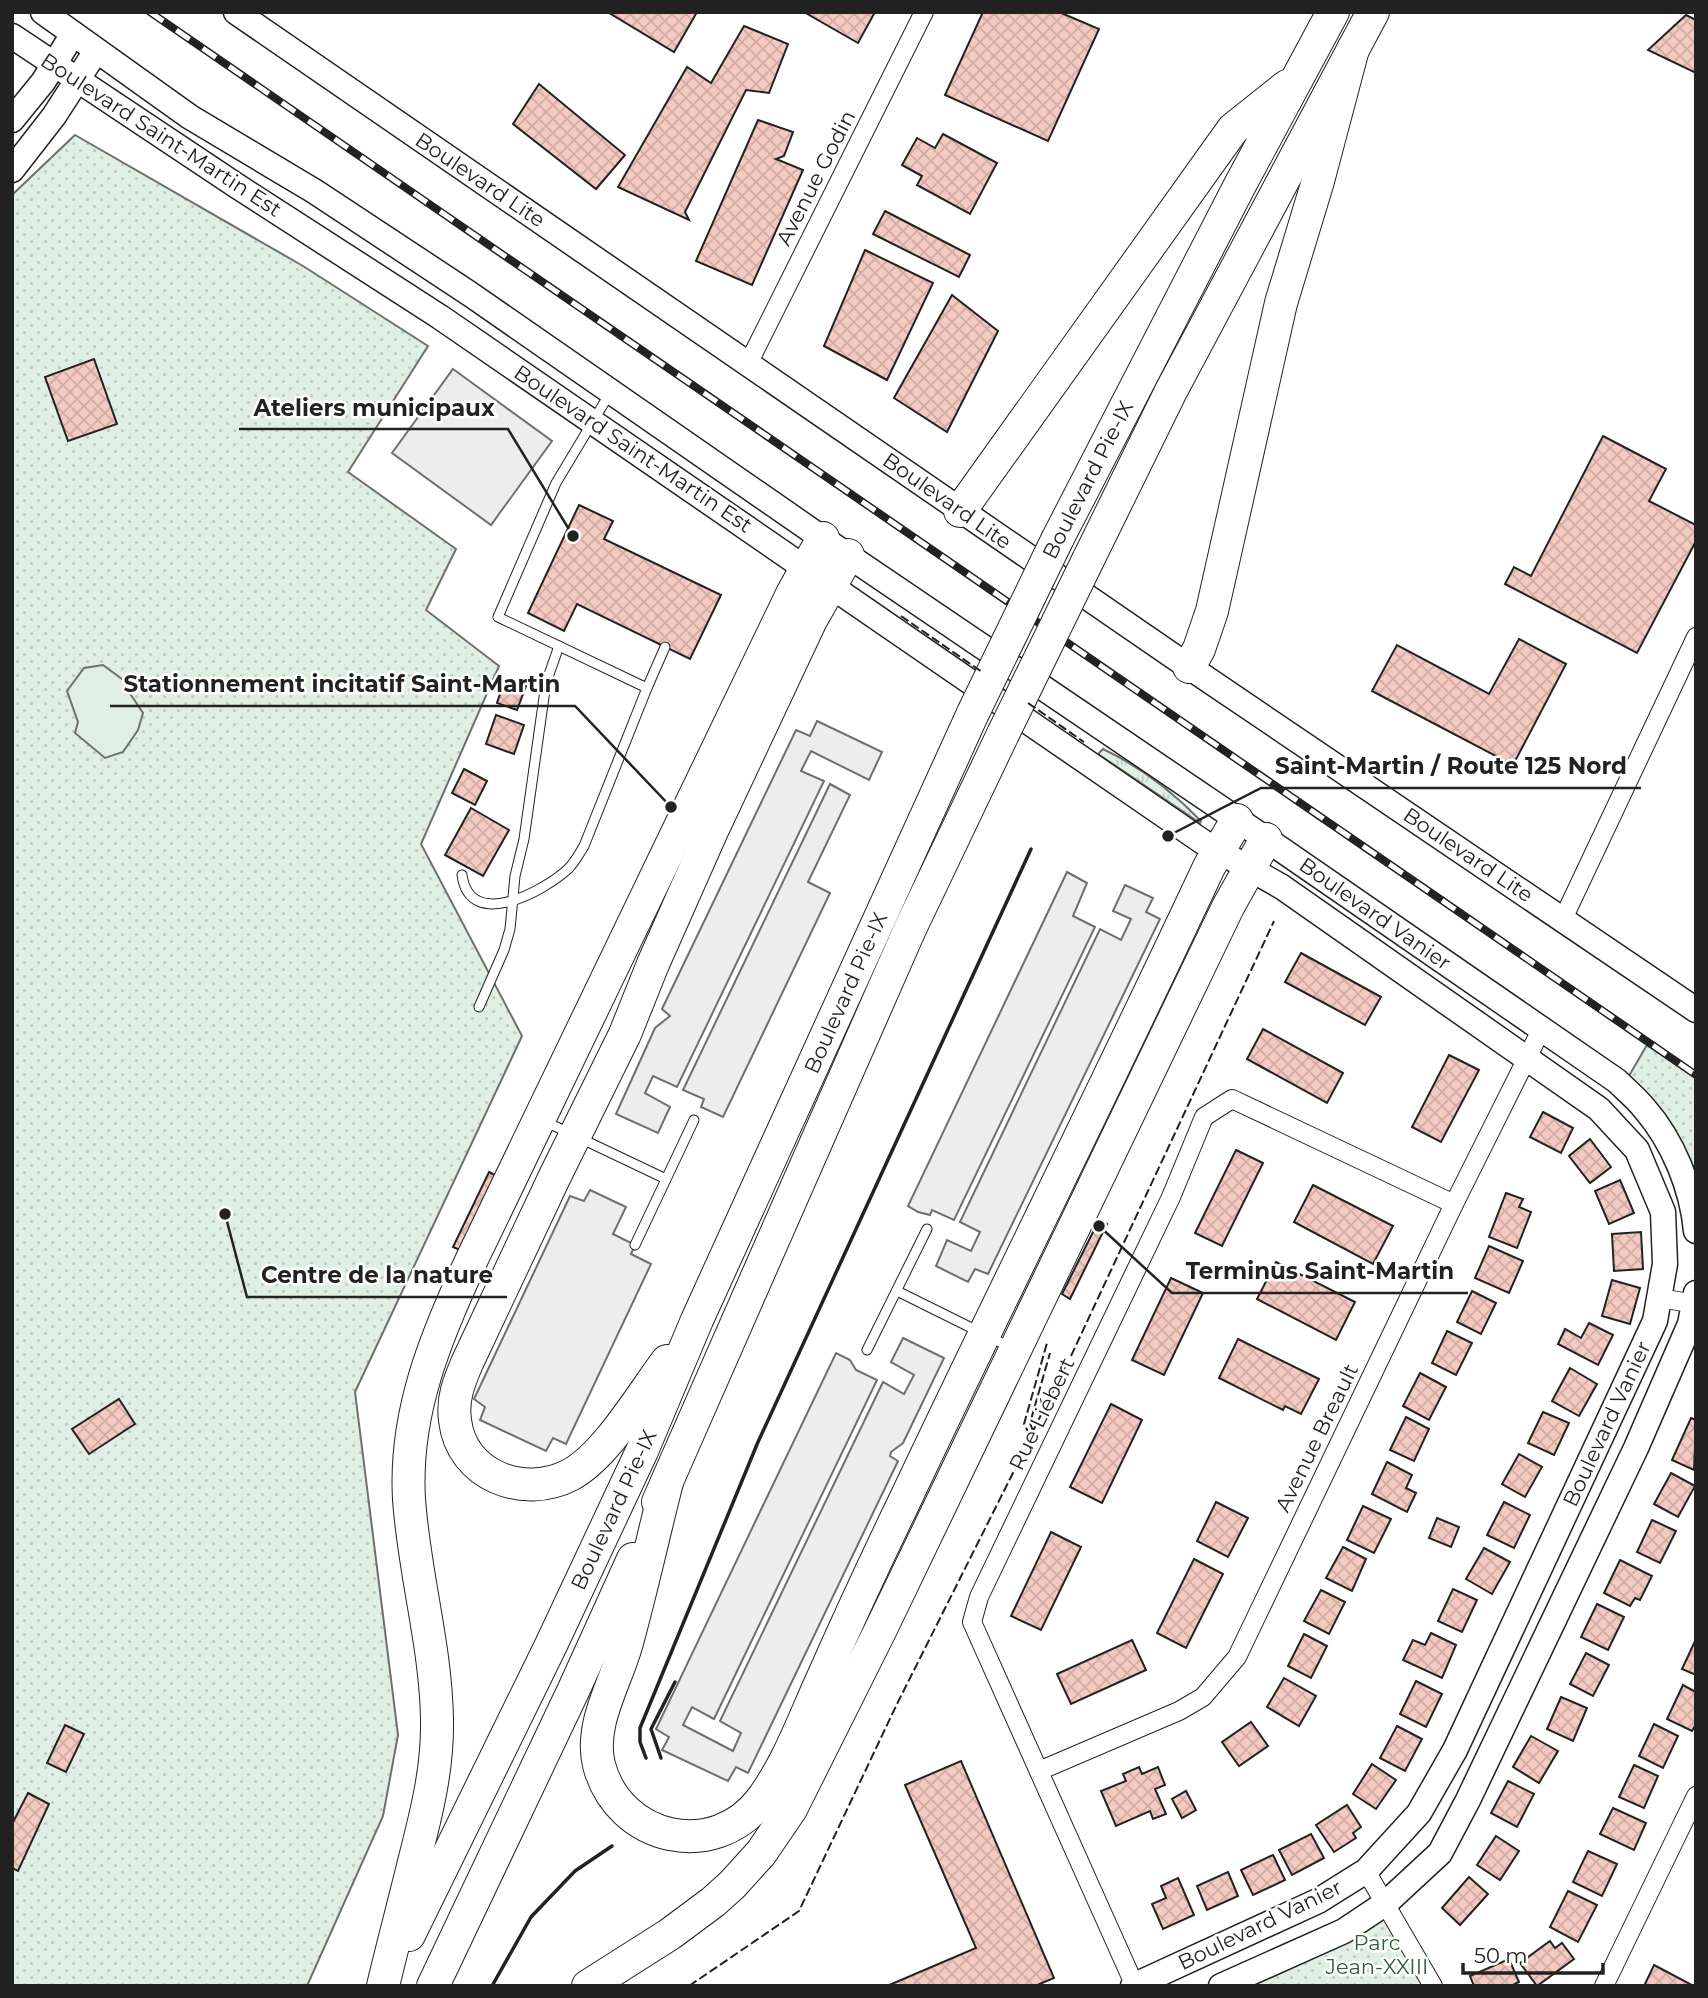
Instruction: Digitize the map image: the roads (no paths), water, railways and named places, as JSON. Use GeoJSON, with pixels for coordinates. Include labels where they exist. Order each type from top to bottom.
{"type":"FeatureCollection","features":[{"type":"Feature","properties":{"kind":"highway","name":"Boulevard Pie-IX"},"geometry":{"type":"LineString","coordinates":[[383,1986],[539,1670],[636,1463],[697,1320],[973,713],[1058,538],[1240,185],[1333,12]]}},
{"type":"Feature","properties":{"kind":"highway","name":"Boulevard Pie-IX"},"geometry":{"type":"LineString","coordinates":[[433,1986],[574,1689],[910,929],[1171,391],[1373,12]]}},
{"type":"Feature","properties":{"kind":"highway"},"geometry":{"type":"LineString","coordinates":[[1189,667],[1199,649],[1212,611],[1281,303],[1318,181],[1353,49]]}},
{"type":"Feature","properties":{"kind":"highway"},"geometry":{"type":"LineString","coordinates":[[960,511],[1233,129],[1299,76]]}},
{"type":"Feature","properties":{"kind":"highway"},"geometry":{"type":"LineString","coordinates":[[383,1986],[428,1805],[436,1757],[436,1699],[409,1498],[410,1457],[416,1410],[426,1367],[441,1328],[540,1119],[835,546]]}},
{"type":"Feature","properties":{"kind":"highway"},"geometry":{"type":"LineString","coordinates":[[697,1320],[604,1445],[590,1461],[569,1475],[546,1484],[512,1484],[491,1475],[478,1465],[459,1437],[454,1420],[457,1387],[625,1034],[710,833],[811,620],[819,576]]}},
{"type":"Feature","properties":{"kind":"highway"},"geometry":{"type":"LineString","coordinates":[[667,1482],[625,1650],[601,1718],[597,1752],[601,1771],[611,1791],[635,1818],[663,1833],[693,1837],[718,1831],[741,1820],[775,1780],[853,1607],[1218,851],[1237,820]]}},
{"type":"Feature","properties":{"kind":"highway"},"geometry":{"type":"LineString","coordinates":[[588,1986],[670,1934],[713,1902],[748,1869],[780,1828],[880,1631],[1014,1349],[1249,868],[1266,839]]}},
{"type":"Feature","properties":{"kind":"street","name":"Boulevard Saint-Martin Est"},"geometry":{"type":"LineString","coordinates":[[43,12],[190,117],[314,191],[470,294],[1266,839]]}},
{"type":"Feature","properties":{"kind":"street","name":"Boulevard Lite"},"geometry":{"type":"LineString","coordinates":[[236,12],[960,511],[1696,1010]]}},
{"type":"Feature","properties":{"kind":"street","name":"Avenue Godin"},"geometry":{"type":"LineString","coordinates":[[748,364],[924,12]]}},
{"type":"Feature","properties":{"kind":"street"},"geometry":{"type":"LineString","coordinates":[[12,120],[54,65],[73,34]]}},
{"type":"Feature","properties":{"kind":"street","name":"Boulevard Saint-Martin Est"},"geometry":{"type":"LineString","coordinates":[[12,36],[237,186],[397,288],[1218,851],[1249,868]]}},
{"type":"Feature","properties":{"kind":"street"},"geometry":{"type":"LineString","coordinates":[[12,170],[54,116],[96,51]]}},
{"type":"Feature","properties":{"kind":"street"},"geometry":{"type":"LineString","coordinates":[[1563,919],[1696,637]]}},
{"type":"Feature","properties":{"kind":"street","name":"Boulevard Vanier"},"geometry":{"type":"LineString","coordinates":[[1266,839],[1617,1082],[1645,1109],[1667,1142],[1684,1177],[1696,1231]]}},
{"type":"Feature","properties":{"kind":"street","name":"Boulevard Vanier"},"geometry":{"type":"LineString","coordinates":[[1134,1985],[1318,1901],[1366,1871],[1419,1813],[1455,1750],[1655,1321],[1665,1264],[1663,1212],[1637,1150],[1599,1109],[1282,887],[1249,868]]}},
{"type":"Feature","properties":{"kind":"street","name":"Avenue Breault"},"geometry":{"type":"LineString","coordinates":[[1039,1771],[1179,1712],[1203,1697],[1237,1657],[1454,1204],[1541,1030]]}},
{"type":"Feature","properties":{"kind":"street","name":"Rue Liébert"},"geometry":{"type":"LineString","coordinates":[[1134,1985],[972,1622],[979,1597],[1171,1197],[1204,1117],[1232,1099],[1454,1204]]}},
{"type":"Feature","properties":{"kind":"street"},"geometry":{"type":"LineString","coordinates":[[1659,1298],[1695,1300]]}},
{"type":"Feature","properties":{"kind":"street","name":"Boulevard Vanier"},"geometry":{"type":"LineString","coordinates":[[1221,1986],[1344,1931],[1386,1903],[1440,1853],[1468,1800],[1636,1448],[1690,1324],[1695,1300]]}},
{"type":"Feature","properties":{"kind":"street"},"geometry":{"type":"LineString","coordinates":[[1604,1986],[1696,1796]]}},
{"type":"Feature","properties":{"kind":"street"},"geometry":{"type":"LineString","coordinates":[[1366,1871],[1433,1986]]}},
{"type":"Feature","properties":{"kind":"lane"},"geometry":{"type":"LineString","coordinates":[[611,391],[556,482],[498,617],[647,688]]}},
{"type":"Feature","properties":{"kind":"lane"},"geometry":{"type":"LineString","coordinates":[[479,1007],[504,950],[510,929],[515,876],[524,839],[546,683],[559,646]]}},
{"type":"Feature","properties":{"kind":"lane"},"geometry":{"type":"LineString","coordinates":[[462,875],[467,892],[492,904],[512,902],[540,890],[570,867],[579,856],[666,647]]}},
{"type":"Feature","properties":{"kind":"lane"},"geometry":{"type":"LineString","coordinates":[[540,1119],[666,1179]]}},
{"type":"Feature","properties":{"kind":"lane"},"geometry":{"type":"LineString","coordinates":[[635,1245],[695,1120]]}},
{"type":"Feature","properties":{"kind":"lane"},"geometry":{"type":"LineString","coordinates":[[867,1350],[927,1229]]}},
{"type":"Feature","properties":{"kind":"lane"},"geometry":{"type":"LineString","coordinates":[[897,1291],[1014,1349]]}},
{"type":"Feature","properties":{"kind":"railway"},"geometry":{"type":"LineString","coordinates":[[150,12],[1696,1075]]}},
{"type":"Feature","properties":{"kind":"place","name":"Ateliers municipaux"},"geometry":{"type":"Point","coordinates":[573,536]}},
{"type":"Feature","properties":{"kind":"place","name":"Stationnement incitatif Saint-Martin"},"geometry":{"type":"Point","coordinates":[671,807]}},
{"type":"Feature","properties":{"kind":"place","name":"Saint-Martin / Route 125 Nord"},"geometry":{"type":"Point","coordinates":[1168,836]}},
{"type":"Feature","properties":{"kind":"place","name":"Centre de la nature"},"geometry":{"type":"Point","coordinates":[225,1214]}},
{"type":"Feature","properties":{"kind":"place","name":"Terminus Saint-Martin"},"geometry":{"type":"Point","coordinates":[1099,1226]}},
{"type":"Feature","properties":{"kind":"park label","name":"Parc Jean-XXIII"},"geometry":{"type":"Point","coordinates":[1377,1955]}}]}
